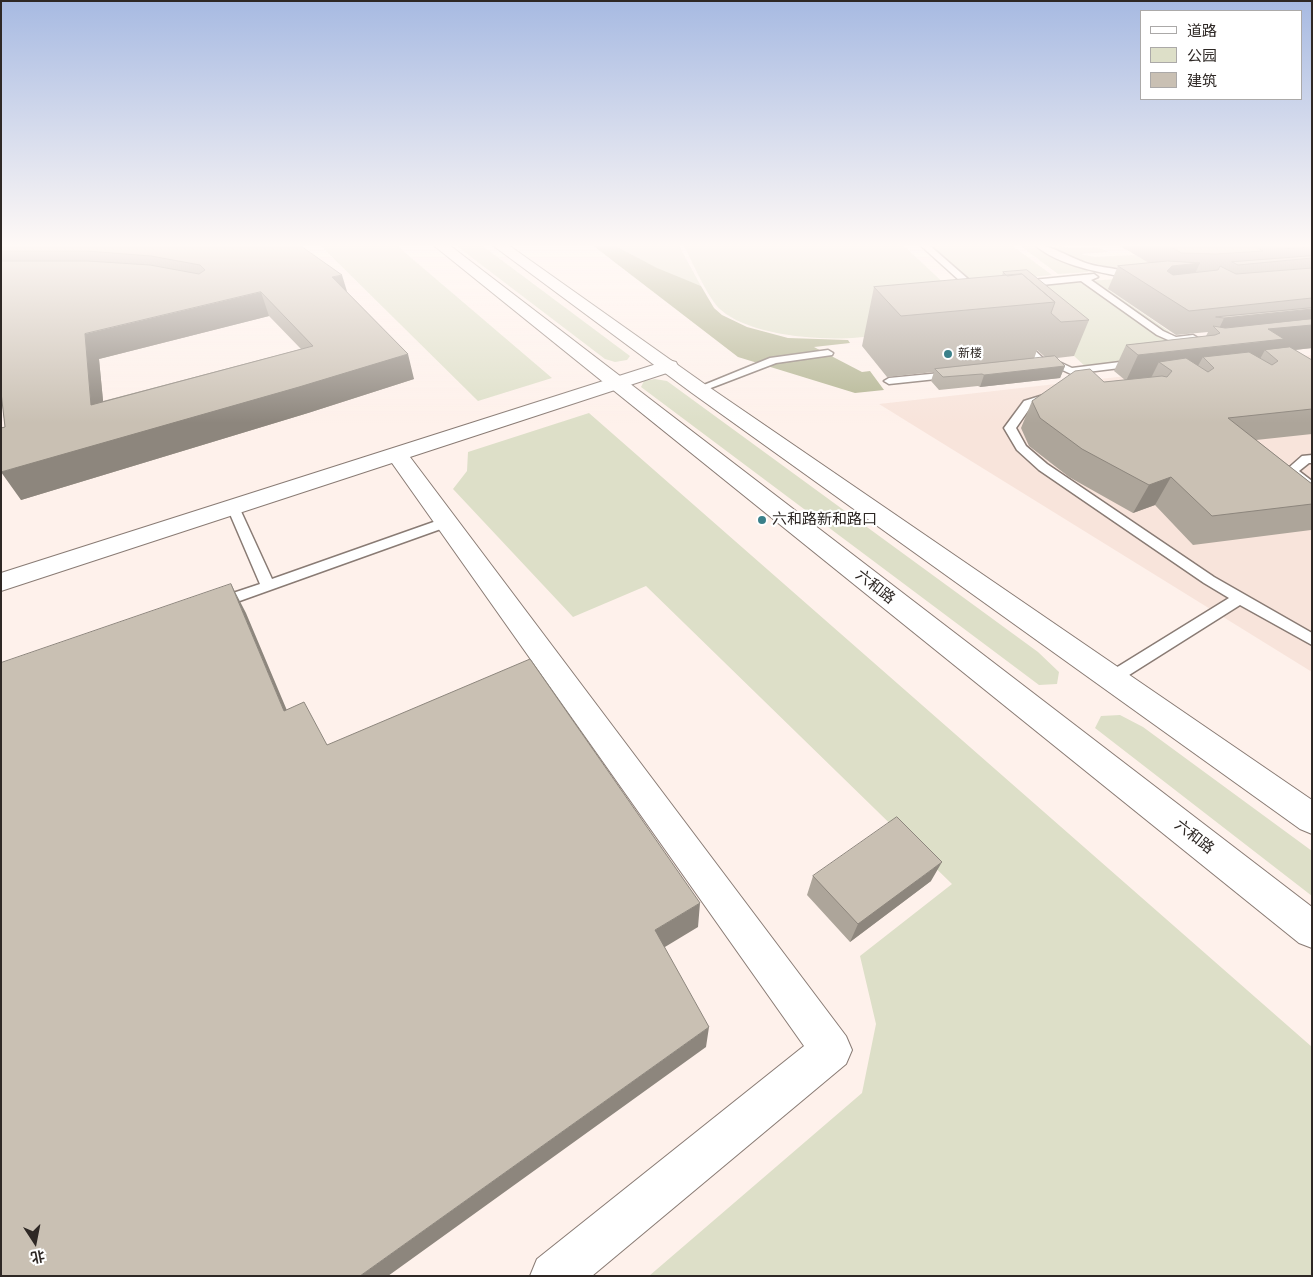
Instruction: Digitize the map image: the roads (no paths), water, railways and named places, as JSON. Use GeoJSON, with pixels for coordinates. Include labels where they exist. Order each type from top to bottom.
{"type":"FeatureCollection","features":[{"type":"Feature","properties":{"kind":"main road","name":"六和路"},"geometry":{"type":"LineString","coordinates":[[515,304],[1312,930]]}},
{"type":"Feature","properties":{"kind":"main road"},"geometry":{"type":"LineString","coordinates":[[582,304],[1312,819]]}},
{"type":"Feature","properties":{"kind":"main road"},"geometry":{"type":"LineString","coordinates":[[1,582],[669,366]]}},
{"type":"Feature","properties":{"kind":"main road"},"geometry":{"type":"LineString","coordinates":[[397,454],[832,1050],[554,1276]]}},
{"type":"Feature","properties":{"kind":"lane"},"geometry":{"type":"LineString","coordinates":[[1119,304],[1160,333],[1193,348]]}},
{"type":"Feature","properties":{"kind":"lane"},"geometry":{"type":"LineString","coordinates":[[1012,333],[1040,365],[1055,363],[1072,371],[1148,362]]}},
{"type":"Feature","properties":{"kind":"lane"},"geometry":{"type":"LineString","coordinates":[[1175,340],[1204,337]]}},
{"type":"Feature","properties":{"kind":"lane"},"geometry":{"type":"LineString","coordinates":[[699,388],[774,360],[828,353]]}},
{"type":"Feature","properties":{"kind":"lane"},"geometry":{"type":"LineString","coordinates":[[888,381],[957,374]]}},
{"type":"Feature","properties":{"kind":"lane"},"geometry":{"type":"LineString","coordinates":[[1062,393],[1028,403],[1010,428],[1021,448],[1043,467],[1209,580],[1312,640]]}},
{"type":"Feature","properties":{"kind":"lane"},"geometry":{"type":"LineString","coordinates":[[1312,459],[1306,459],[1291,471],[1312,487]]}},
{"type":"Feature","properties":{"kind":"lane"},"geometry":{"type":"LineString","coordinates":[[233,507],[268,586]]}},
{"type":"Feature","properties":{"kind":"lane"},"geometry":{"type":"LineString","coordinates":[[204,609],[447,522]]}},
{"type":"Feature","properties":{"kind":"lane"},"geometry":{"type":"LineString","coordinates":[[1112,678],[1240,598]]}},
{"type":"Feature","properties":{"kind":"place","name":"新楼"},"geometry":{"type":"Point","coordinates":[948,354]}},
{"type":"Feature","properties":{"kind":"place","name":"六和路新和路口"},"geometry":{"type":"Point","coordinates":[762,520]}}]}
